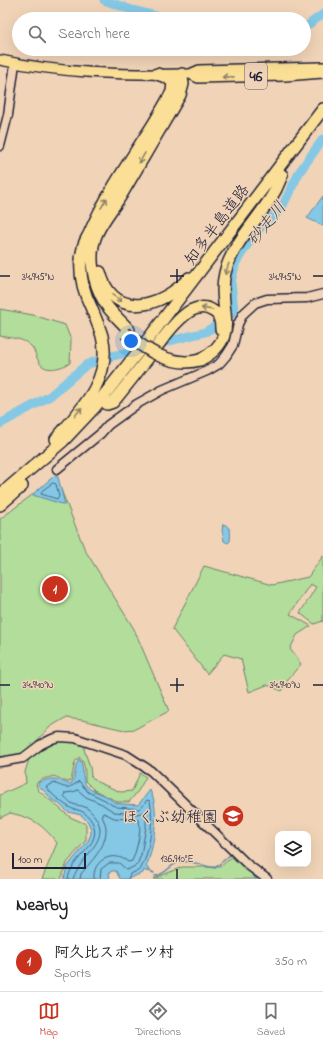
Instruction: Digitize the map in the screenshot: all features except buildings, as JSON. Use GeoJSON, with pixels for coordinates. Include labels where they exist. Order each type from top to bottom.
{"type":"FeatureCollection","features":[{"type":"Feature","properties":{"kind":"highway"},"geometry":{"type":"LineString","coordinates":[[157,74],[166,77],[173,82],[172,92]]}},
{"type":"Feature","properties":{"kind":"highway"},"geometry":{"type":"LineString","coordinates":[[2,493],[6,487],[48,448],[89,398],[101,376],[104,353],[102,336],[86,297],[81,277],[82,249],[98,214],[121,173],[146,137],[172,92],[186,74]]}},
{"type":"Feature","properties":{"kind":"highway"},"geometry":{"type":"LineString","coordinates":[[186,74],[180,95],[114,207],[102,224],[92,250],[92,262],[96,284],[105,303],[135,341],[169,360],[186,362],[214,352],[224,336],[227,318],[224,284],[228,265],[235,249],[276,190],[282,175]]}},
{"type":"Feature","properties":{"kind":"highway","name":"知多半島道路"},"geometry":{"type":"LineString","coordinates":[[0,505],[68,446],[107,404],[282,175],[292,156],[323,109]]}},
{"type":"Feature","properties":{"kind":"highway","name":"知多半島道路"},"geometry":{"type":"LineString","coordinates":[[2,493],[63,441],[94,408],[167,316],[253,201],[323,120]]}},
{"type":"Feature","properties":{"kind":"highway"},"geometry":{"type":"LineString","coordinates":[[102,224],[98,240],[98,252],[99,268],[105,286],[112,295],[122,302],[140,306],[160,300],[172,293],[187,280],[247,204],[253,201]]}},
{"type":"Feature","properties":{"kind":"highway"},"geometry":{"type":"LineString","coordinates":[[90,233],[86,258],[87,273],[91,288],[104,310],[127,331]]}},
{"type":"Feature","properties":{"kind":"highway"},"geometry":{"type":"LineString","coordinates":[[107,404],[114,402],[162,340],[181,319],[194,309],[206,308],[213,310],[218,316],[221,322],[220,332],[217,341],[211,348],[198,358]]}},
{"type":"Feature","properties":{"kind":"main road","name":"46"},"geometry":{"type":"LineString","coordinates":[[0,60],[88,73],[186,74],[199,70],[323,67]]}},
{"type":"Feature","properties":{"kind":"main road","name":"46"},"geometry":{"type":"LineString","coordinates":[[186,74],[198,78],[285,76],[323,73]]}},
{"type":"Feature","properties":{"kind":"street"},"geometry":{"type":"LineString","coordinates":[[0,146],[8,116],[15,63]]}},
{"type":"Feature","properties":{"kind":"street"},"geometry":{"type":"LineString","coordinates":[[57,469],[100,434],[108,425],[137,404],[162,390],[207,371],[219,364],[229,352],[234,341],[240,318],[251,305],[267,298],[307,298],[323,294]]}},
{"type":"Feature","properties":{"kind":"street"},"geometry":{"type":"LineString","coordinates":[[0,762],[23,758],[40,745],[59,737],[76,738],[126,755],[152,771],[248,864],[266,879]]}},
{"type":"Feature","properties":{"kind":"green space"},"geometry":{"type":"Polygon","coordinates":[[[0,309],[33,315],[65,325],[71,340],[70,363],[58,368],[45,368],[39,362],[29,344],[17,339],[0,336],[0,309]]]}},
{"type":"Feature","properties":{"kind":"green space"},"geometry":{"type":"Polygon","coordinates":[[[56,477],[85,550],[134,629],[169,711],[135,729],[124,730],[82,720],[65,718],[50,727],[27,751],[20,755],[0,758],[0,519],[56,477]]]}},
{"type":"Feature","properties":{"kind":"green space"},"geometry":{"type":"Polygon","coordinates":[[[323,556],[323,621],[314,624],[300,613],[316,587],[310,584],[290,614],[311,626],[297,635],[290,649],[301,664],[289,678],[282,691],[267,685],[249,692],[241,659],[224,654],[207,674],[172,629],[204,566],[272,585],[308,577],[323,556]]]}},
{"type":"Feature","properties":{"kind":"green space"},"geometry":{"type":"Polygon","coordinates":[[[69,740],[87,744],[84,749],[90,767],[91,776],[97,782],[121,792],[132,791],[140,773],[146,777],[138,791],[129,802],[118,802],[94,790],[85,781],[84,765],[79,757],[75,762],[71,781],[67,782],[54,776],[40,780],[36,784],[38,790],[70,817],[86,824],[86,840],[67,863],[61,879],[42,879],[57,843],[42,826],[25,817],[10,813],[0,818],[0,795],[26,783],[25,772],[29,759],[54,742],[69,740]]]}},
{"type":"Feature","properties":{"kind":"green space"},"geometry":{"type":"Polygon","coordinates":[[[234,855],[258,879],[153,879],[182,867],[220,867],[234,855]]]}},
{"type":"Feature","properties":{"kind":"water"},"geometry":{"type":"Polygon","coordinates":[[[323,196],[323,226],[307,218],[323,196]]]}},
{"type":"Feature","properties":{"kind":"water"},"geometry":{"type":"Polygon","coordinates":[[[54,476],[58,477],[65,505],[33,495],[54,476]]]}},
{"type":"Feature","properties":{"kind":"water"},"geometry":{"type":"Polygon","coordinates":[[[223,524],[228,527],[230,531],[230,541],[228,543],[224,541],[222,531],[223,524]]]}},
{"type":"Feature","properties":{"kind":"water"},"geometry":{"type":"Polygon","coordinates":[[[79,759],[82,765],[85,784],[93,791],[106,796],[112,801],[122,804],[138,805],[150,790],[154,800],[155,826],[153,844],[146,867],[149,869],[148,872],[144,870],[143,873],[127,879],[120,879],[116,871],[112,871],[109,873],[110,879],[64,879],[67,867],[88,841],[91,834],[91,829],[88,822],[81,815],[68,812],[52,800],[38,785],[39,782],[49,779],[71,784],[79,759]]]}},
{"type":"Feature","properties":{"kind":"waterway"},"geometry":{"type":"LineString","coordinates":[[104,0],[141,12]]}},
{"type":"Feature","properties":{"kind":"waterway"},"geometry":{"type":"LineString","coordinates":[[311,23],[323,14]]}},
{"type":"Feature","properties":{"kind":"waterway","name":"砂走川"},"geometry":{"type":"LineString","coordinates":[[231,314],[234,310],[231,282],[236,262],[254,235],[276,214],[283,205],[300,171],[323,139]]}},
{"type":"Feature","properties":{"kind":"waterway","name":"砂走川"},"geometry":{"type":"LineString","coordinates":[[166,342],[205,332],[217,325]]}},
{"type":"Feature","properties":{"kind":"waterway","name":"砂走川"},"geometry":{"type":"LineString","coordinates":[[108,357],[133,351]]}},
{"type":"Feature","properties":{"kind":"waterway","name":"砂走川"},"geometry":{"type":"LineString","coordinates":[[0,424],[50,396],[86,365],[96,361]]}},
{"type":"Feature","properties":{"kind":"waterway"},"geometry":{"type":"LineString","coordinates":[[171,819],[191,817],[217,840]]}},
{"type":"Feature","properties":{"kind":"waterway"},"geometry":{"type":"LineString","coordinates":[[155,876],[162,874],[173,865],[184,861],[215,868],[230,855],[232,855]]}},
{"type":"Feature","properties":{"kind":"waterway"},"geometry":{"type":"LineString","coordinates":[[148,870],[154,873]]}},
{"type":"Feature","properties":{"kind":"waterway"},"geometry":{"type":"LineString","coordinates":[[249,871],[256,879]]}},
{"type":"Feature","properties":{"kind":"place","name":"阿久比スポーツ村"},"geometry":{"type":"Point","coordinates":[55,589]}},
{"type":"Feature","properties":{"kind":"place","name":"ほくぶ幼稚園"},"geometry":{"type":"Point","coordinates":[233,816]}}]}
